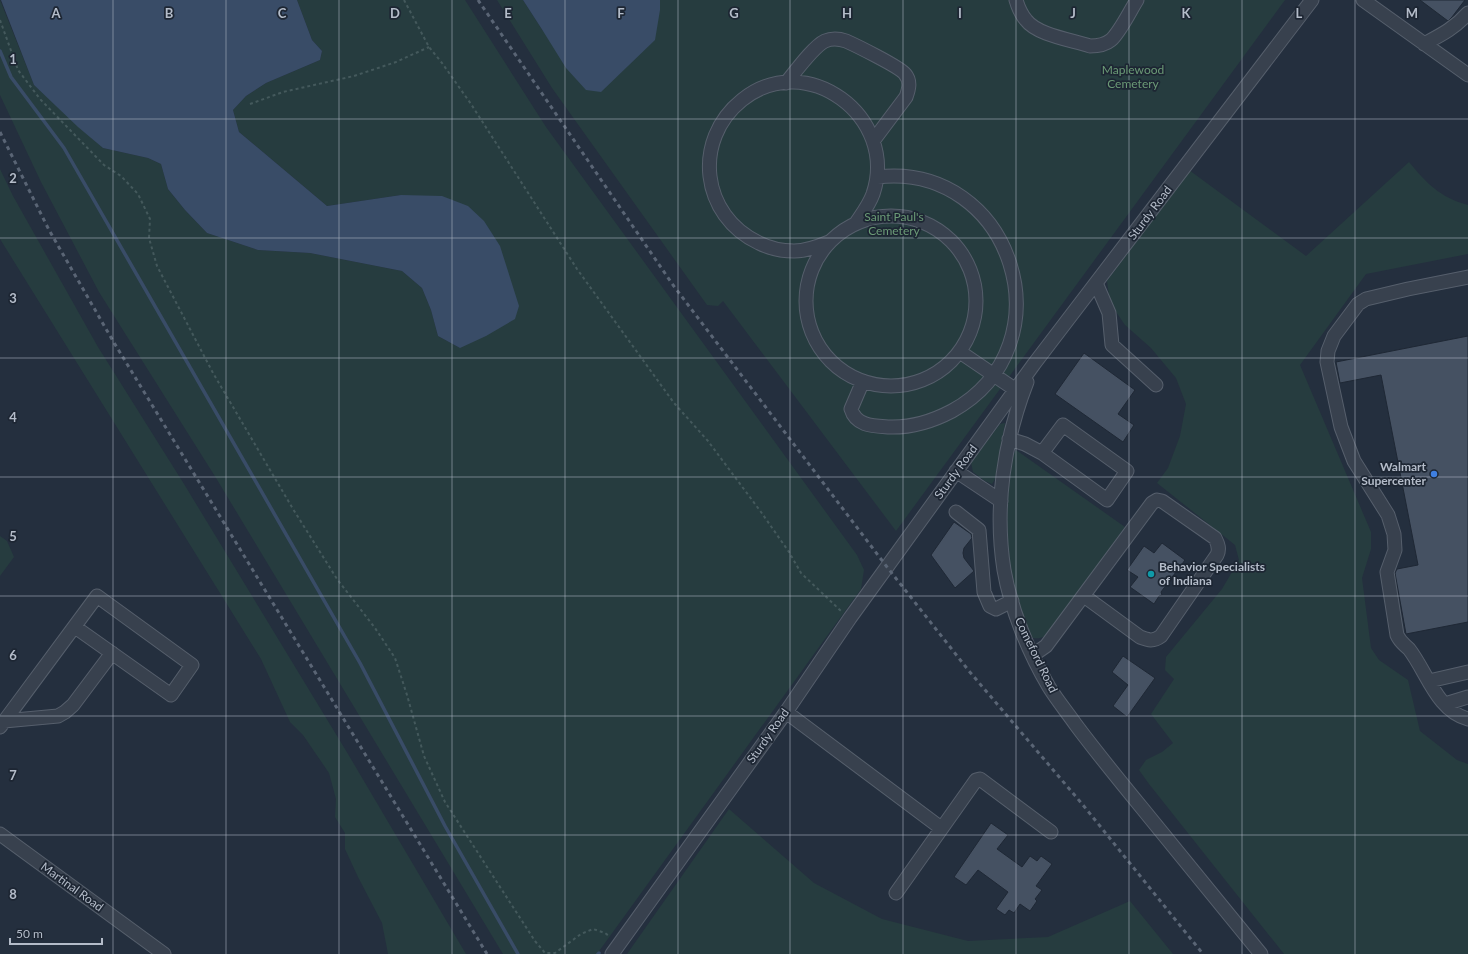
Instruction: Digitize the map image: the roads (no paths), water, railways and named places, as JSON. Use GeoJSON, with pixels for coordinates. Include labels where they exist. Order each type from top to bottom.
{"type":"FeatureCollection","features":[{"type":"Feature","properties":{"kind":"street"},"geometry":{"type":"LineString","coordinates":[[1016,0],[1026,21],[1034,27],[1043,32],[1090,46],[1105,44],[1112,39],[1137,0]]}},
{"type":"Feature","properties":{"kind":"street","name":"Sturdy Road"},"geometry":{"type":"LineString","coordinates":[[616,949],[786,712],[850,618],[1034,364],[1312,0]]}},
{"type":"Feature","properties":{"kind":"street"},"geometry":{"type":"LineString","coordinates":[[1363,0],[1468,76]]}},
{"type":"Feature","properties":{"kind":"street"},"geometry":{"type":"LineString","coordinates":[[1424,44],[1450,30],[1468,13]]}},
{"type":"Feature","properties":{"kind":"street"},"geometry":{"type":"LineString","coordinates":[[786,83],[818,45],[826,40],[836,39],[846,41],[896,67],[905,74],[909,89],[906,97],[873,141]]}},
{"type":"Feature","properties":{"kind":"street"},"geometry":{"type":"LineString","coordinates":[[829,242],[819,254],[813,266],[808,279],[806,291],[808,320],[817,344],[824,353],[836,366],[847,374],[863,381],[878,385],[891,386],[909,384],[924,379],[939,371],[960,352],[971,329],[975,314],[976,298],[973,280],[962,254],[954,244],[934,228],[906,217],[892,216],[878,217],[856,223],[829,242],[812,249],[794,251],[780,250],[750,239],[739,231],[727,218],[715,197],[709,171],[709,157],[716,132],[732,108],[754,92],[768,86],[786,83],[809,84],[824,88],[847,102],[863,120],[873,141],[877,163],[877,177],[873,194],[856,223]]}},
{"type":"Feature","properties":{"kind":"street"},"geometry":{"type":"LineString","coordinates":[[863,381],[851,409],[853,415],[859,422],[872,426],[892,427],[918,424],[941,417],[962,405],[978,392],[993,374],[1010,342],[1016,320],[1017,296],[1013,271],[1006,250],[996,231],[985,217],[972,205],[955,193],[937,184],[907,176],[893,175],[877,177]]}},
{"type":"Feature","properties":{"kind":"street"},"geometry":{"type":"LineString","coordinates":[[1468,277],[1366,299],[1358,304],[1334,336],[1328,351],[1327,362],[1341,427],[1354,461],[1388,515],[1394,534],[1395,550],[1386,572],[1397,635],[1445,704],[1463,718],[1468,728]]}},
{"type":"Feature","properties":{"kind":"street"},"geometry":{"type":"LineString","coordinates":[[1096,283],[1109,313],[1112,345],[1156,385]]}},
{"type":"Feature","properties":{"kind":"street"},"geometry":{"type":"LineString","coordinates":[[960,352],[1016,390]]}},
{"type":"Feature","properties":{"kind":"street","name":"Comeford Road"},"geometry":{"type":"LineString","coordinates":[[1034,364],[1021,398],[1009,439],[1002,482],[1001,532],[1004,570],[1014,609],[1033,655],[1050,688],[1105,764],[1261,954]]}},
{"type":"Feature","properties":{"kind":"street"},"geometry":{"type":"LineString","coordinates":[[1009,439],[1042,453],[1107,500],[1127,471],[1063,425],[1042,453]]}},
{"type":"Feature","properties":{"kind":"street"},"geometry":{"type":"LineString","coordinates":[[956,471],[1001,501]]}},
{"type":"Feature","properties":{"kind":"street"},"geometry":{"type":"LineString","coordinates":[[1033,655],[1046,646],[1152,503],[1157,500],[1162,501],[1215,538],[1218,545],[1219,549],[1217,555],[1161,636],[1156,640],[1140,637],[1084,596]]}},
{"type":"Feature","properties":{"kind":"street"},"geometry":{"type":"LineString","coordinates":[[956,512],[979,530],[984,592],[990,606],[996,609],[1012,601]]}},
{"type":"Feature","properties":{"kind":"street"},"geometry":{"type":"LineString","coordinates":[[2,724],[97,596],[192,665],[171,695],[75,627]]}},
{"type":"Feature","properties":{"kind":"street"},"geometry":{"type":"LineString","coordinates":[[2,724],[58,716],[65,712],[73,705],[112,653]]}},
{"type":"Feature","properties":{"kind":"street"},"geometry":{"type":"LineString","coordinates":[[1429,681],[1468,672]]}},
{"type":"Feature","properties":{"kind":"street"},"geometry":{"type":"LineString","coordinates":[[1445,704],[1468,697]]}},
{"type":"Feature","properties":{"kind":"street"},"geometry":{"type":"LineString","coordinates":[[786,712],[941,828]]}},
{"type":"Feature","properties":{"kind":"street"},"geometry":{"type":"LineString","coordinates":[[896,893],[976,780],[980,779],[1051,832]]}},
{"type":"Feature","properties":{"kind":"street","name":"Martinal Road"},"geometry":{"type":"LineString","coordinates":[[0,834],[164,954]]}},
{"type":"Feature","properties":{"kind":"water"},"geometry":{"type":"Polygon","coordinates":[[[1,0],[297,0],[312,40],[322,51],[320,60],[266,83],[246,96],[233,110],[239,132],[327,206],[401,195],[442,196],[468,206],[484,221],[500,246],[519,306],[515,319],[486,336],[460,348],[438,336],[431,310],[422,288],[402,271],[310,253],[258,250],[207,233],[185,210],[168,189],[161,164],[148,158],[103,148],[78,127],[34,85],[1,0]]]}},
{"type":"Feature","properties":{"kind":"water"},"geometry":{"type":"Polygon","coordinates":[[[523,0],[660,0],[660,10],[655,40],[601,92],[586,90],[566,68],[523,0]]]}},
{"type":"Feature","properties":{"kind":"waterway"},"geometry":{"type":"LineString","coordinates":[[0,51],[11,77],[64,148],[360,663],[445,826],[518,954]]}},
{"type":"Feature","properties":{"kind":"railway"},"geometry":{"type":"LineString","coordinates":[[478,0],[673,285],[887,567],[969,671],[1083,805],[1203,954]]}},
{"type":"Feature","properties":{"kind":"railway"},"geometry":{"type":"LineString","coordinates":[[0,132],[49,230],[113,341],[487,954]]}},
{"type":"Feature","properties":{"kind":"place","name":"Walmart Supercenter"},"geometry":{"type":"Point","coordinates":[1434,474]}},
{"type":"Feature","properties":{"kind":"place","name":"Behavior Specialists of Indiana"},"geometry":{"type":"Point","coordinates":[1151,574]}},
{"type":"Feature","properties":{"kind":"park label","name":"Maplewood Cemetery"},"geometry":{"type":"Point","coordinates":[1133,77]}},
{"type":"Feature","properties":{"kind":"park label","name":"Saint Paul's Cemetery"},"geometry":{"type":"Point","coordinates":[894,224]}}]}
